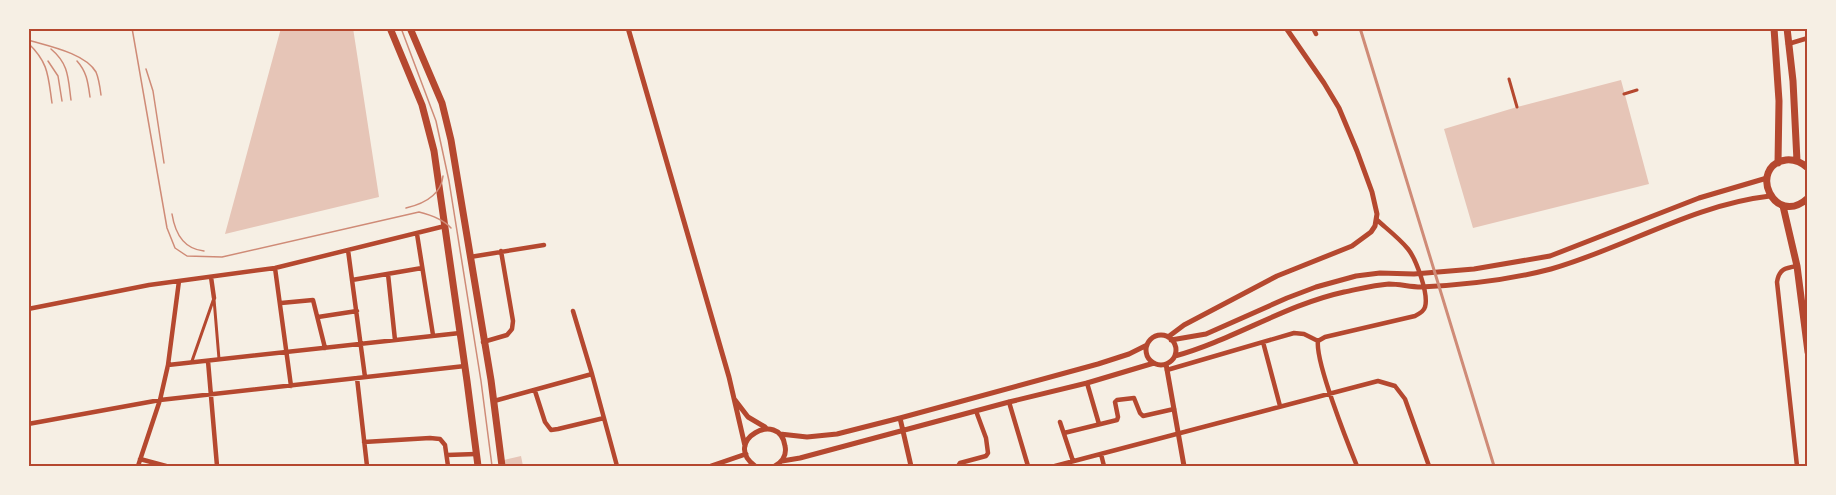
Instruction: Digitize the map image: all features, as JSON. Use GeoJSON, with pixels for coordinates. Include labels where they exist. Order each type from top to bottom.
{"type":"FeatureCollection","features":[{"type":"Feature","properties":{"kind":"main road"},"geometry":{"type":"LineString","coordinates":[[390,28],[415,85],[427,121],[439,176],[478,466]]}},
{"type":"Feature","properties":{"kind":"main road"},"geometry":{"type":"LineString","coordinates":[[410,28],[442,103],[446,120],[494,400],[502,466]]}},
{"type":"Feature","properties":{"kind":"main road"},"geometry":{"type":"LineString","coordinates":[[1774,28],[1779,102],[1778,162]]}},
{"type":"Feature","properties":{"kind":"main road"},"geometry":{"type":"LineString","coordinates":[[1786,28],[1793,81],[1797,161]]}},
{"type":"Feature","properties":{"kind":"main road"},"geometry":{"type":"LineString","coordinates":[[1808,168],[1797,161],[1778,162],[1771,168],[1767,178],[1770,196],[1783,206],[1796,206],[1808,198]]}},
{"type":"Feature","properties":{"kind":"main road"},"geometry":{"type":"LineString","coordinates":[[1783,206],[1797,266],[1808,352]]}},
{"type":"Feature","properties":{"kind":"street"},"geometry":{"type":"LineString","coordinates":[[628,28],[734,398],[746,454],[755,466]]}},
{"type":"Feature","properties":{"kind":"street"},"geometry":{"type":"LineString","coordinates":[[1170,338],[1189,322],[1276,276],[1352,246],[1371,232],[1377,220],[1372,192],[1358,151],[1339,108],[1286,28]]}},
{"type":"Feature","properties":{"kind":"street"},"geometry":{"type":"LineString","coordinates":[[1313,28],[1316,34]]}},
{"type":"Feature","properties":{"kind":"street"},"geometry":{"type":"LineString","coordinates":[[1788,44],[1808,38]]}},
{"type":"Feature","properties":{"kind":"street"},"geometry":{"type":"LineString","coordinates":[[1509,79],[1517,107]]}},
{"type":"Feature","properties":{"kind":"street"},"geometry":{"type":"LineString","coordinates":[[1624,94],[1637,90]]}},
{"type":"Feature","properties":{"kind":"street"},"geometry":{"type":"LineString","coordinates":[[734,398],[748,417],[769,429],[780,434],[818,437],[900,418],[1098,364],[1129,354],[1147,345],[1156,336],[1170,338],[1206,334],[1287,298],[1339,280],[1380,273],[1414,274],[1456,271],[1512,264],[1560,253],[1700,198],[1767,178]]}},
{"type":"Feature","properties":{"kind":"street"},"geometry":{"type":"LineString","coordinates":[[1174,356],[1211,344],[1322,297],[1389,284],[1418,287],[1515,277],[1602,251],[1678,219],[1714,208],[1770,196]]}},
{"type":"Feature","properties":{"kind":"street"},"geometry":{"type":"LineString","coordinates":[[1318,341],[1325,337],[1409,318],[1419,314],[1425,308],[1426,295],[1413,256],[1407,247],[1377,220]]}},
{"type":"Feature","properties":{"kind":"street"},"geometry":{"type":"LineString","coordinates":[[28,309],[149,285],[275,268],[445,226]]}},
{"type":"Feature","properties":{"kind":"street"},"geometry":{"type":"LineString","coordinates":[[417,234],[433,335]]}},
{"type":"Feature","properties":{"kind":"street"},"geometry":{"type":"LineString","coordinates":[[470,257],[544,245]]}},
{"type":"Feature","properties":{"kind":"street"},"geometry":{"type":"LineString","coordinates":[[348,250],[366,377]]}},
{"type":"Feature","properties":{"kind":"street"},"geometry":{"type":"LineString","coordinates":[[483,342],[507,334],[513,326],[501,251]]}},
{"type":"Feature","properties":{"kind":"street"},"geometry":{"type":"LineString","coordinates":[[1797,266],[1780,271],[1777,282],[1797,466]]}},
{"type":"Feature","properties":{"kind":"street"},"geometry":{"type":"LineString","coordinates":[[275,268],[291,386]]}},
{"type":"Feature","properties":{"kind":"street"},"geometry":{"type":"LineString","coordinates":[[352,280],[422,268]]}},
{"type":"Feature","properties":{"kind":"street"},"geometry":{"type":"LineString","coordinates":[[388,274],[395,340]]}},
{"type":"Feature","properties":{"kind":"street"},"geometry":{"type":"LineString","coordinates":[[212,277],[220,360]]}},
{"type":"Feature","properties":{"kind":"street"},"geometry":{"type":"LineString","coordinates":[[138,466],[160,400],[168,365],[179,281]]}},
{"type":"Feature","properties":{"kind":"street"},"geometry":{"type":"LineString","coordinates":[[192,363],[214,298]]}},
{"type":"Feature","properties":{"kind":"street"},"geometry":{"type":"LineString","coordinates":[[280,303],[313,300],[325,348]]}},
{"type":"Feature","properties":{"kind":"street"},"geometry":{"type":"LineString","coordinates":[[318,317],[357,311]]}},
{"type":"Feature","properties":{"kind":"street"},"geometry":{"type":"LineString","coordinates":[[573,311],[617,466]]}},
{"type":"Feature","properties":{"kind":"street"},"geometry":{"type":"LineString","coordinates":[[1189,322],[1184,327],[1185,331],[1195,336]]}},
{"type":"Feature","properties":{"kind":"street"},"geometry":{"type":"LineString","coordinates":[[168,365],[460,333]]}},
{"type":"Feature","properties":{"kind":"street"},"geometry":{"type":"LineString","coordinates":[[1147,345],[1146,354],[1154,363],[1166,367],[1294,333],[1304,334],[1318,341]]}},
{"type":"Feature","properties":{"kind":"street"},"geometry":{"type":"LineString","coordinates":[[1170,338],[1175,347],[1174,356],[1166,367],[1184,466]]}},
{"type":"Feature","properties":{"kind":"street"},"geometry":{"type":"LineString","coordinates":[[1318,341],[1331,393],[1357,466]]}},
{"type":"Feature","properties":{"kind":"street"},"geometry":{"type":"LineString","coordinates":[[1263,342],[1280,406]]}},
{"type":"Feature","properties":{"kind":"street"},"geometry":{"type":"LineString","coordinates":[[208,361],[217,466]]}},
{"type":"Feature","properties":{"kind":"street"},"geometry":{"type":"LineString","coordinates":[[782,460],[800,458],[902,432],[1154,363]]}},
{"type":"Feature","properties":{"kind":"street"},"geometry":{"type":"LineString","coordinates":[[28,424],[160,400],[465,366]]}},
{"type":"Feature","properties":{"kind":"street"},"geometry":{"type":"LineString","coordinates":[[494,400],[535,391],[592,374]]}},
{"type":"Feature","properties":{"kind":"street"},"geometry":{"type":"LineString","coordinates":[[357,378],[367,466]]}},
{"type":"Feature","properties":{"kind":"street"},"geometry":{"type":"LineString","coordinates":[[1055,466],[1378,381],[1395,386],[1405,399],[1429,466]]}},
{"type":"Feature","properties":{"kind":"street"},"geometry":{"type":"LineString","coordinates":[[1087,383],[1099,424]]}},
{"type":"Feature","properties":{"kind":"street"},"geometry":{"type":"LineString","coordinates":[[535,391],[545,422],[551,430],[604,418]]}},
{"type":"Feature","properties":{"kind":"street"},"geometry":{"type":"LineString","coordinates":[[1064,433],[1117,419],[1115,402],[1123,398],[1135,399],[1142,415],[1174,409]]}},
{"type":"Feature","properties":{"kind":"street"},"geometry":{"type":"LineString","coordinates":[[1009,402],[1028,466]]}},
{"type":"Feature","properties":{"kind":"street"},"geometry":{"type":"LineString","coordinates":[[958,466],[960,463],[986,456],[988,453],[986,438],[976,411]]}},
{"type":"Feature","properties":{"kind":"street"},"geometry":{"type":"LineString","coordinates":[[900,418],[911,466]]}},
{"type":"Feature","properties":{"kind":"street"},"geometry":{"type":"LineString","coordinates":[[1060,422],[1073,461]]}},
{"type":"Feature","properties":{"kind":"street"},"geometry":{"type":"LineString","coordinates":[[745,446],[753,433],[761,429],[769,429]]}},
{"type":"Feature","properties":{"kind":"street"},"geometry":{"type":"LineString","coordinates":[[775,466],[782,460],[786,448],[780,434]]}},
{"type":"Feature","properties":{"kind":"street"},"geometry":{"type":"LineString","coordinates":[[364,442],[440,439],[444,442],[448,466]]}},
{"type":"Feature","properties":{"kind":"street"},"geometry":{"type":"LineString","coordinates":[[447,455],[476,454]]}},
{"type":"Feature","properties":{"kind":"street"},"geometry":{"type":"LineString","coordinates":[[711,466],[746,454]]}},
{"type":"Feature","properties":{"kind":"street"},"geometry":{"type":"LineString","coordinates":[[1101,454],[1104,466]]}},
{"type":"Feature","properties":{"kind":"street"},"geometry":{"type":"LineString","coordinates":[[140,459],[166,466]]}},
{"type":"Feature","properties":{"kind":"building"},"geometry":{"type":"Polygon","coordinates":[[[281,28],[353,28],[379,197],[225,234],[281,28]]]}},
{"type":"Feature","properties":{"kind":"building"},"geometry":{"type":"Polygon","coordinates":[[[1621,80],[1649,184],[1473,228],[1444,129],[1621,80]]]}},
{"type":"Feature","properties":{"kind":"building"},"geometry":{"type":"Polygon","coordinates":[[[521,456],[523,466],[505,466],[504,460],[521,456]]]}},
{"type":"Feature","properties":{"kind":"tram line"},"geometry":{"type":"LineString","coordinates":[[132,28],[167,228],[175,248],[187,256],[222,257],[419,212],[436,218],[451,228]]}},
{"type":"Feature","properties":{"kind":"tram line"},"geometry":{"type":"LineString","coordinates":[[401,28],[436,121],[449,181],[481,381],[492,466]]}},
{"type":"Feature","properties":{"kind":"tram line"},"geometry":{"type":"LineString","coordinates":[[28,40],[65,51],[91,65],[99,80],[101,95]]}},
{"type":"Feature","properties":{"kind":"tram line"},"geometry":{"type":"LineString","coordinates":[[28,43],[44,64],[52,103]]}},
{"type":"Feature","properties":{"kind":"tram line"},"geometry":{"type":"LineString","coordinates":[[51,49],[64,66],[71,100]]}},
{"type":"Feature","properties":{"kind":"tram line"},"geometry":{"type":"LineString","coordinates":[[48,61],[58,76],[62,101]]}},
{"type":"Feature","properties":{"kind":"tram line"},"geometry":{"type":"LineString","coordinates":[[77,61],[88,82],[90,97]]}},
{"type":"Feature","properties":{"kind":"tram line"},"geometry":{"type":"LineString","coordinates":[[146,69],[153,91],[164,163]]}},
{"type":"Feature","properties":{"kind":"tram line"},"geometry":{"type":"LineString","coordinates":[[406,208],[419,204],[435,194],[442,183],[443,176]]}},
{"type":"Feature","properties":{"kind":"tram line"},"geometry":{"type":"LineString","coordinates":[[172,214],[175,228],[181,239],[191,247],[204,251]]}},
{"type":"Feature","properties":{"kind":"railway"},"geometry":{"type":"LineString","coordinates":[[1360,28],[1494,466]]}}]}
